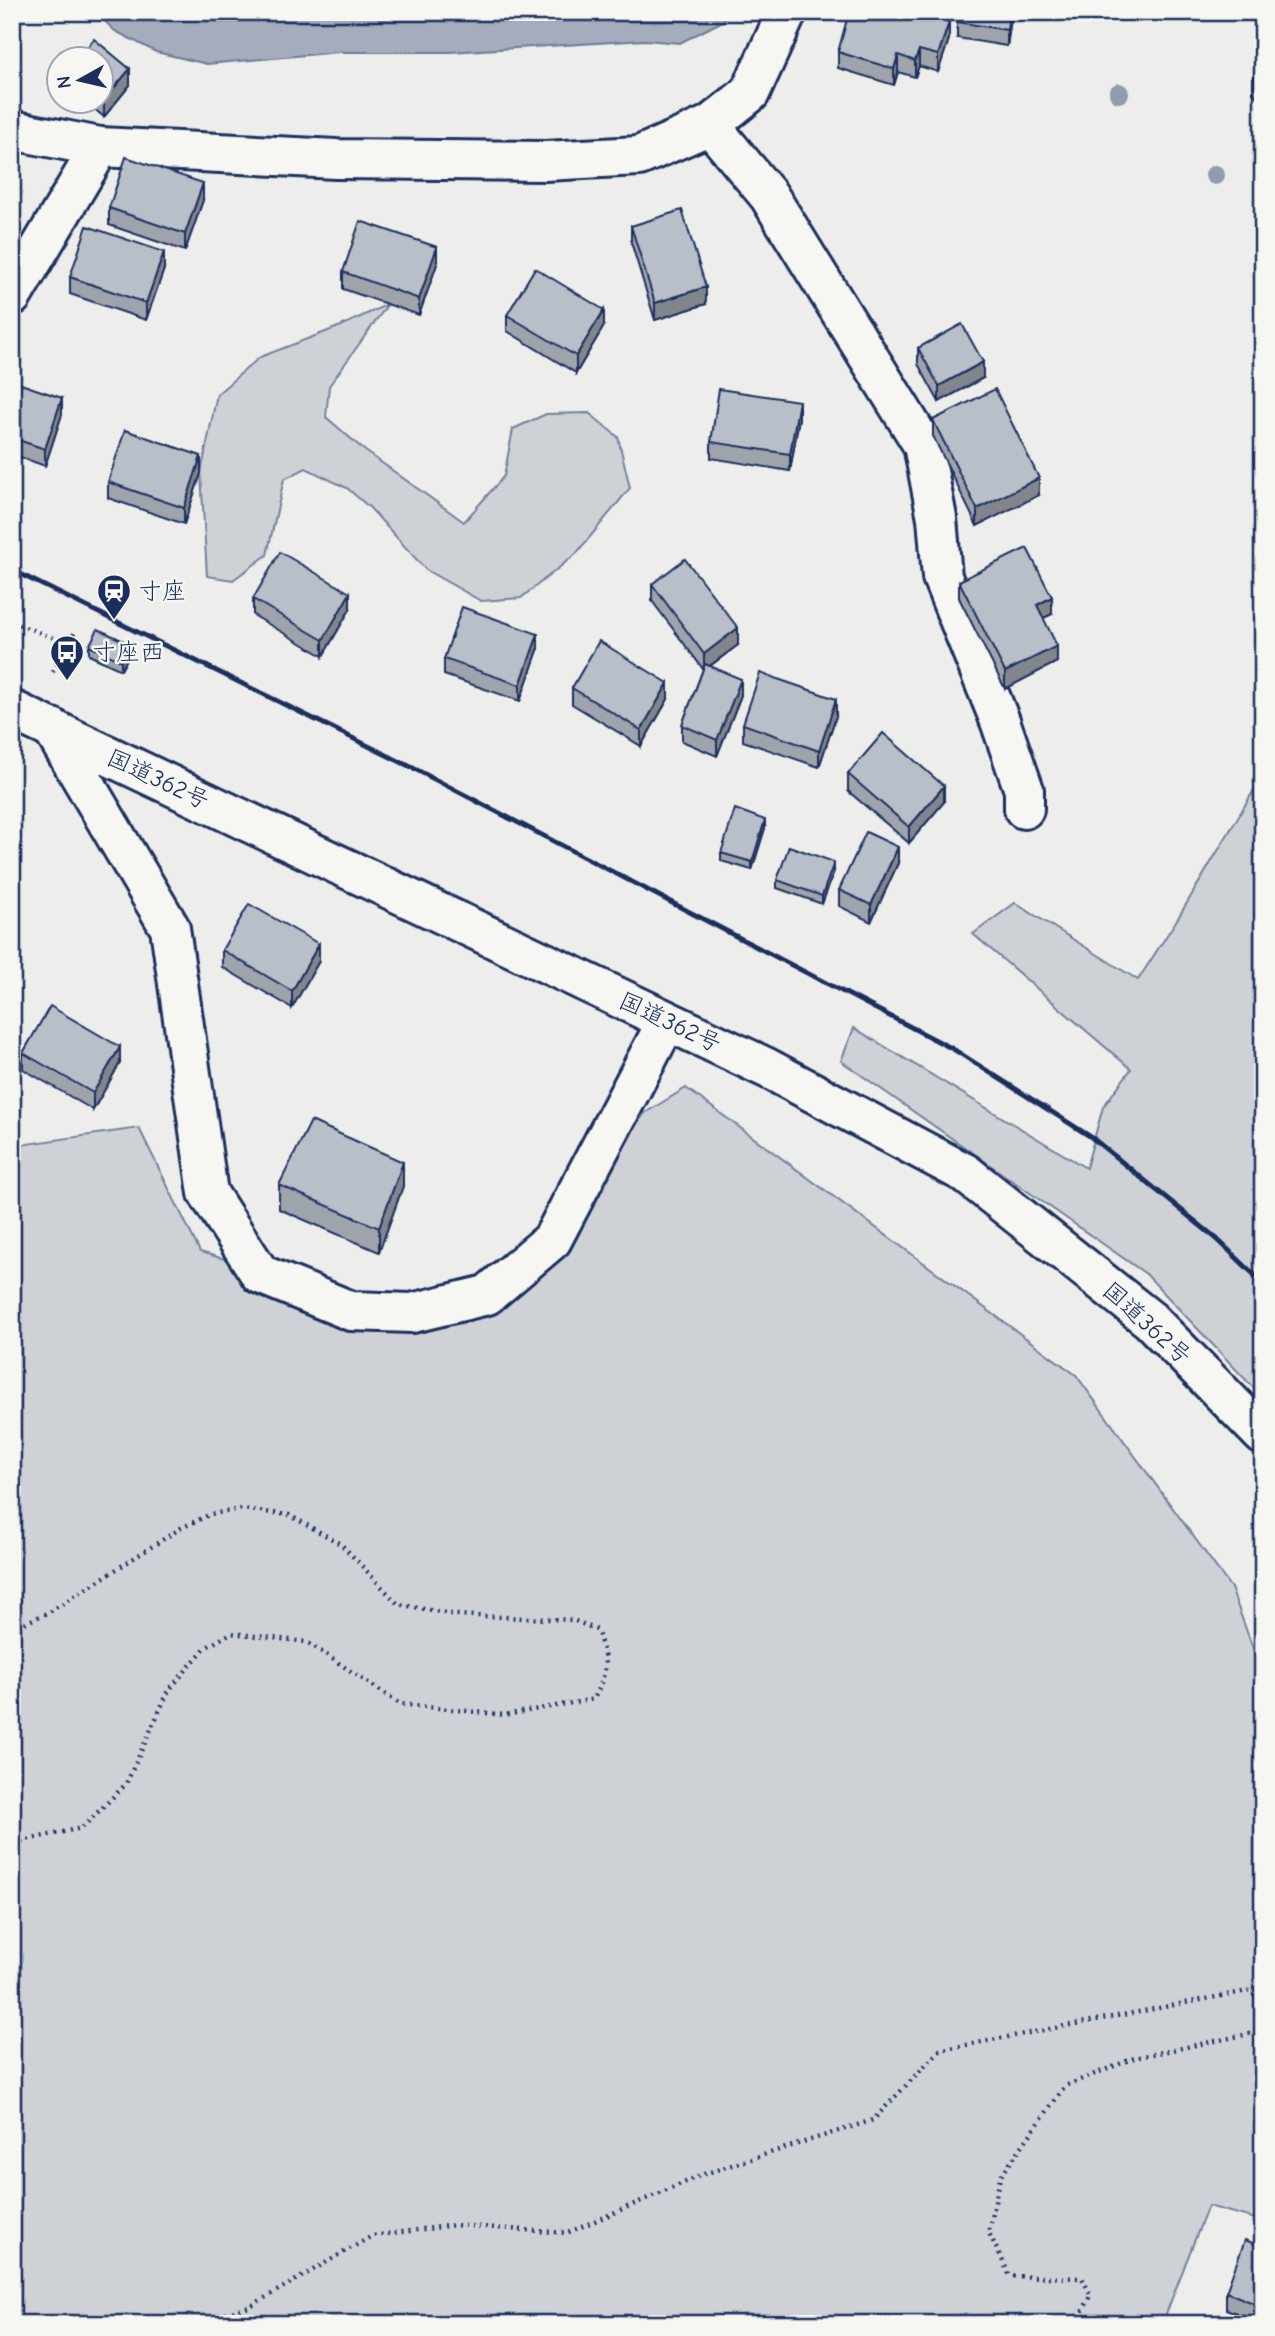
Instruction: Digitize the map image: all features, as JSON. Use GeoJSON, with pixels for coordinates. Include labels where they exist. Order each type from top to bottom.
{"type":"FeatureCollection","features":[{"type":"Feature","properties":{"kind":"main road"},"geometry":{"type":"LineString","coordinates":[[12,130],[100,147],[336,159],[545,161],[639,156],[710,125],[750,93],[787,12]]}},
{"type":"Feature","properties":{"kind":"main road"},"geometry":{"type":"LineString","coordinates":[[710,125],[769,197],[923,445],[937,517],[942,577],[1000,721],[1024,790],[1024,809]]}},
{"type":"Feature","properties":{"kind":"main road"},"geometry":{"type":"LineString","coordinates":[[12,296],[100,147]]}},
{"type":"Feature","properties":{"kind":"main road","name":"国道362号"},"geometry":{"type":"LineString","coordinates":[[12,710],[767,1069],[965,1173],[1150,1320],[1263,1435]]}},
{"type":"Feature","properties":{"kind":"main road"},"geometry":{"type":"LineString","coordinates":[[52,728],[170,928],[208,1193],[260,1274],[351,1311],[412,1312],[487,1295],[552,1240],[667,1021]]}},
{"type":"Feature","properties":{"kind":"path"},"geometry":{"type":"LineString","coordinates":[[12,622],[69,643]]}},
{"type":"Feature","properties":{"kind":"path"},"geometry":{"type":"LineString","coordinates":[[52,672],[75,632]]}},
{"type":"Feature","properties":{"kind":"path"},"geometry":{"type":"LineString","coordinates":[[12,1629],[51,1611],[181,1528],[211,1514],[243,1509],[289,1515],[341,1545],[398,1605],[456,1615],[573,1620],[597,1630],[607,1659],[594,1699],[505,1715],[400,1704],[307,1642],[231,1633],[205,1648],[169,1690],[126,1784],[82,1828],[12,1843]]}},
{"type":"Feature","properties":{"kind":"path"},"geometry":{"type":"LineString","coordinates":[[178,2324],[201,2321],[248,2307],[372,2236],[455,2225],[567,2233],[704,2174],[873,2120],[940,2050],[1263,1988]]}},
{"type":"Feature","properties":{"kind":"path"},"geometry":{"type":"LineString","coordinates":[[1076,2324],[1090,2295],[1082,2278],[1010,2276],[989,2233],[1000,2178],[1065,2086],[1134,2058],[1263,2031]]}},
{"type":"Feature","properties":{"kind":"shaded area"},"geometry":{"type":"Polygon","coordinates":[[[388,304],[329,386],[326,417],[364,450],[464,522],[504,476],[513,429],[546,414],[589,413],[618,437],[630,488],[576,554],[521,598],[481,601],[426,570],[370,508],[347,488],[306,468],[284,479],[267,555],[233,580],[207,576],[201,473],[217,394],[260,357],[341,326],[388,304]]]}},
{"type":"Feature","properties":{"kind":"shaded area"},"geometry":{"type":"Polygon","coordinates":[[[1263,775],[1263,1398],[1146,1274],[841,1061],[854,1028],[1086,1168],[1103,1107],[1131,1069],[973,934],[1015,903],[1138,980],[1263,775]]]}},
{"type":"Feature","properties":{"kind":"shaded area"},"geometry":{"type":"Polygon","coordinates":[[[686,1088],[1076,1375],[1231,1588],[1263,1676],[1263,2221],[1208,2206],[1162,2324],[12,2324],[12,1146],[139,1128],[200,1252],[412,1313],[552,1240],[645,1113],[686,1088]]]}},
{"type":"Feature","properties":{"kind":"water"},"geometry":{"type":"Polygon","coordinates":[[[95,12],[729,12],[723,21],[680,43],[645,40],[450,52],[339,52],[207,64],[156,52],[115,31],[95,12]]]}},
{"type":"Feature","properties":{"kind":"building"},"geometry":{"type":"Polygon","coordinates":[[[849,12],[915,12],[949,22],[938,55],[919,50],[915,61],[898,55],[894,69],[838,52],[849,12]]]}},
{"type":"Feature","properties":{"kind":"building"},"geometry":{"type":"Polygon","coordinates":[[[959,12],[1009,12],[1007,30],[957,22],[959,12]]]}},
{"type":"Feature","properties":{"kind":"building"},"geometry":{"type":"Polygon","coordinates":[[[12,21],[20,27],[12,38],[12,21]]]}},
{"type":"Feature","properties":{"kind":"building"},"geometry":{"type":"Polygon","coordinates":[[[94,39],[102,46],[88,46],[94,39]]]}},
{"type":"Feature","properties":{"kind":"building"},"geometry":{"type":"Polygon","coordinates":[[[116,57],[130,69],[116,86],[116,57]]]}},
{"type":"Feature","properties":{"kind":"building"},"geometry":{"type":"Polygon","coordinates":[[[1263,65],[1263,85],[1253,77],[1263,65]]]}},
{"type":"Feature","properties":{"kind":"building"},"geometry":{"type":"Polygon","coordinates":[[[126,157],[203,183],[185,234],[109,208],[126,157]]]}},
{"type":"Feature","properties":{"kind":"building"},"geometry":{"type":"Polygon","coordinates":[[[682,210],[706,287],[655,303],[631,226],[682,210]]]}},
{"type":"Feature","properties":{"kind":"building"},"geometry":{"type":"Polygon","coordinates":[[[360,221],[437,247],[419,299],[343,272],[360,221]]]}},
{"type":"Feature","properties":{"kind":"building"},"geometry":{"type":"Polygon","coordinates":[[[87,226],[164,252],[146,303],[70,277],[87,226]]]}},
{"type":"Feature","properties":{"kind":"building"},"geometry":{"type":"Polygon","coordinates":[[[535,268],[604,310],[576,356],[507,315],[535,268]]]}},
{"type":"Feature","properties":{"kind":"building"},"geometry":{"type":"Polygon","coordinates":[[[962,324],[983,362],[939,386],[918,348],[962,324]]]}},
{"type":"Feature","properties":{"kind":"building"},"geometry":{"type":"Polygon","coordinates":[[[12,381],[62,398],[45,449],[12,438],[12,381]]]}},
{"type":"Feature","properties":{"kind":"building"},"geometry":{"type":"Polygon","coordinates":[[[719,389],[799,401],[790,454],[711,442],[719,389]]]}},
{"type":"Feature","properties":{"kind":"building"},"geometry":{"type":"Polygon","coordinates":[[[995,389],[1039,478],[977,509],[933,420],[995,389]]]}},
{"type":"Feature","properties":{"kind":"building"},"geometry":{"type":"Polygon","coordinates":[[[125,430],[201,456],[184,508],[108,482],[125,430]]]}},
{"type":"Feature","properties":{"kind":"building"},"geometry":{"type":"Polygon","coordinates":[[[1027,548],[1052,597],[1037,605],[1057,646],[1005,672],[959,581],[1027,548]]]}},
{"type":"Feature","properties":{"kind":"building"},"geometry":{"type":"Polygon","coordinates":[[[280,552],[350,593],[323,640],[253,599],[280,552]]]}},
{"type":"Feature","properties":{"kind":"building"},"geometry":{"type":"Polygon","coordinates":[[[685,559],[738,628],[704,654],[652,584],[685,559]]]}},
{"type":"Feature","properties":{"kind":"building"},"geometry":{"type":"Polygon","coordinates":[[[462,607],[538,634],[520,685],[444,659],[462,607]]]}},
{"type":"Feature","properties":{"kind":"building"},"geometry":{"type":"Polygon","coordinates":[[[98,629],[130,644],[121,661],[89,646],[98,629]]]}},
{"type":"Feature","properties":{"kind":"building"},"geometry":{"type":"Polygon","coordinates":[[[599,641],[668,683],[641,730],[572,688],[599,641]]]}},
{"type":"Feature","properties":{"kind":"building"},"geometry":{"type":"Polygon","coordinates":[[[705,664],[741,679],[717,740],[682,725],[705,664]]]}},
{"type":"Feature","properties":{"kind":"building"},"geometry":{"type":"Polygon","coordinates":[[[760,673],[836,699],[819,751],[743,724],[760,673]]]}},
{"type":"Feature","properties":{"kind":"building"},"geometry":{"type":"Polygon","coordinates":[[[883,733],[944,786],[909,827],[848,774],[883,733]]]}},
{"type":"Feature","properties":{"kind":"building"},"geometry":{"type":"Polygon","coordinates":[[[735,809],[765,820],[752,862],[721,853],[735,809]]]}},
{"type":"Feature","properties":{"kind":"building"},"geometry":{"type":"Polygon","coordinates":[[[866,832],[898,847],[871,905],[839,890],[866,832]]]}},
{"type":"Feature","properties":{"kind":"building"},"geometry":{"type":"Polygon","coordinates":[[[789,846],[834,862],[822,896],[777,880],[789,846]]]}},
{"type":"Feature","properties":{"kind":"building"},"geometry":{"type":"Polygon","coordinates":[[[249,904],[319,944],[292,991],[222,950],[249,904]]]}},
{"type":"Feature","properties":{"kind":"building"},"geometry":{"type":"Polygon","coordinates":[[[50,1006],[120,1047],[93,1093],[23,1053],[50,1006]]]}},
{"type":"Feature","properties":{"kind":"building"},"geometry":{"type":"Polygon","coordinates":[[[311,1121],[403,1162],[379,1228],[279,1185],[311,1121]]]}},
{"type":"Feature","properties":{"kind":"building"},"geometry":{"type":"Polygon","coordinates":[[[1245,2240],[1263,2247],[1263,2307],[1226,2292],[1245,2240]]]}},
{"type":"Feature","properties":{"kind":"railway"},"geometry":{"type":"LineString","coordinates":[[12,570],[411,767],[953,1049],[1091,1137],[1217,1239],[1263,1283]]}},
{"type":"Feature","properties":{"kind":"place","name":"寸座"},"geometry":{"type":"Point","coordinates":[114,621]}},
{"type":"Feature","properties":{"kind":"place","name":"寸座西"},"geometry":{"type":"Point","coordinates":[67,682]}}]}
